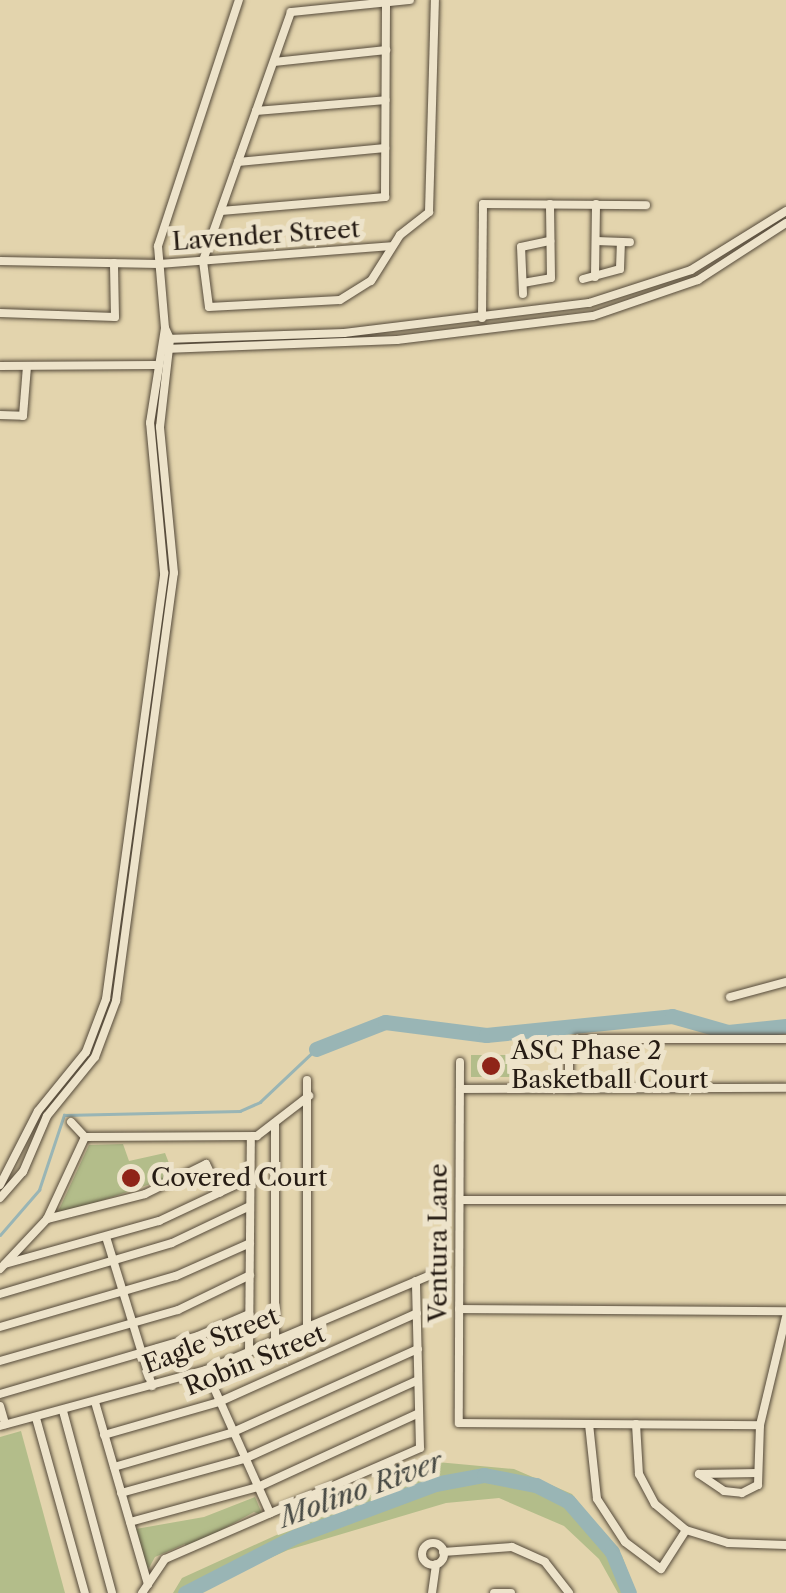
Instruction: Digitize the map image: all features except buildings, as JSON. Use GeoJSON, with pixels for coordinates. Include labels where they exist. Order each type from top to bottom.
{"type":"FeatureCollection","features":[{"type":"Feature","properties":{"kind":"street"},"geometry":{"type":"LineString","coordinates":[[0,1185],[38,1111],[86,1052],[106,998],[164,573],[150,447],[165,344],[158,246],[240,0]]}},
{"type":"Feature","properties":{"kind":"street"},"geometry":{"type":"LineString","coordinates":[[391,246],[370,280],[319,305],[214,310],[205,298],[204,261],[291,12],[410,0]]}},
{"type":"Feature","properties":{"kind":"street","name":"Lavender Street"},"geometry":{"type":"LineString","coordinates":[[0,261],[159,264],[391,246],[431,206],[435,0]]}},
{"type":"Feature","properties":{"kind":"street"},"geometry":{"type":"LineString","coordinates":[[221,211],[385,197],[386,2]]}},
{"type":"Feature","properties":{"kind":"street"},"geometry":{"type":"LineString","coordinates":[[274,62],[386,50]]}},
{"type":"Feature","properties":{"kind":"street"},"geometry":{"type":"LineString","coordinates":[[256,111],[386,100]]}},
{"type":"Feature","properties":{"kind":"street"},"geometry":{"type":"LineString","coordinates":[[238,162],[385,148]]}},
{"type":"Feature","properties":{"kind":"street"},"geometry":{"type":"LineString","coordinates":[[522,284],[550,278],[550,204]]}},
{"type":"Feature","properties":{"kind":"street"},"geometry":{"type":"LineString","coordinates":[[596,204],[596,277]]}},
{"type":"Feature","properties":{"kind":"street"},"geometry":{"type":"LineString","coordinates":[[482,318],[480,206],[646,205]]}},
{"type":"Feature","properties":{"kind":"street"},"geometry":{"type":"LineString","coordinates":[[165,344],[344,333],[590,303],[656,286],[745,241],[786,211]]}},
{"type":"Feature","properties":{"kind":"street"},"geometry":{"type":"LineString","coordinates":[[165,344],[483,331],[593,316],[661,296],[786,223]]}},
{"type":"Feature","properties":{"kind":"street"},"geometry":{"type":"LineString","coordinates":[[523,294],[522,244],[550,241]]}},
{"type":"Feature","properties":{"kind":"street"},"geometry":{"type":"LineString","coordinates":[[583,279],[620,270],[626,242],[596,241]]}},
{"type":"Feature","properties":{"kind":"street"},"geometry":{"type":"LineString","coordinates":[[0,312],[115,317],[114,263]]}},
{"type":"Feature","properties":{"kind":"street"},"geometry":{"type":"LineString","coordinates":[[656,286],[661,296]]}},
{"type":"Feature","properties":{"kind":"street"},"geometry":{"type":"LineString","coordinates":[[0,366],[159,365]]}},
{"type":"Feature","properties":{"kind":"street"},"geometry":{"type":"LineString","coordinates":[[0,1198],[22,1172],[46,1116],[95,1057],[116,1001],[174,572],[160,427],[159,365]]}},
{"type":"Feature","properties":{"kind":"street"},"geometry":{"type":"LineString","coordinates":[[0,415],[23,416],[27,366]]}},
{"type":"Feature","properties":{"kind":"street"},"geometry":{"type":"LineString","coordinates":[[730,997],[786,982]]}},
{"type":"Feature","properties":{"kind":"street"},"geometry":{"type":"LineString","coordinates":[[569,1089],[569,1046],[577,1040],[786,1040]]}},
{"type":"Feature","properties":{"kind":"street","name":"Ventura Lane"},"geometry":{"type":"LineString","coordinates":[[460,1062],[459,1423],[588,1424]]}},
{"type":"Feature","properties":{"kind":"street"},"geometry":{"type":"LineString","coordinates":[[307,1080],[307,1326]]}},
{"type":"Feature","properties":{"kind":"street"},"geometry":{"type":"LineString","coordinates":[[460,1090],[786,1088]]}},
{"type":"Feature","properties":{"kind":"street"},"geometry":{"type":"LineString","coordinates":[[71,1122],[85,1137],[251,1136],[274,1124],[309,1096]]}},
{"type":"Feature","properties":{"kind":"street"},"geometry":{"type":"LineString","coordinates":[[274,1124],[274,1340]]}},
{"type":"Feature","properties":{"kind":"street"},"geometry":{"type":"LineString","coordinates":[[249,1350],[251,1136]]}},
{"type":"Feature","properties":{"kind":"street"},"geometry":{"type":"LineString","coordinates":[[3,1267],[48,1219],[85,1137]]}},
{"type":"Feature","properties":{"kind":"street"},"geometry":{"type":"LineString","coordinates":[[48,1219],[146,1194],[206,1164],[220,1193]]}},
{"type":"Feature","properties":{"kind":"street"},"geometry":{"type":"LineString","coordinates":[[3,1267],[106,1237],[251,1178]]}},
{"type":"Feature","properties":{"kind":"street"},"geometry":{"type":"LineString","coordinates":[[460,1200],[786,1200]]}},
{"type":"Feature","properties":{"kind":"street"},"geometry":{"type":"LineString","coordinates":[[0,1294],[172,1244],[250,1206]]}},
{"type":"Feature","properties":{"kind":"street"},"geometry":{"type":"LineString","coordinates":[[106,1237],[152,1386]]}},
{"type":"Feature","properties":{"kind":"street"},"geometry":{"type":"LineString","coordinates":[[0,1327],[123,1292],[250,1242]]}},
{"type":"Feature","properties":{"kind":"street"},"geometry":{"type":"LineString","coordinates":[[0,1361],[132,1324],[250,1275]]}},
{"type":"Feature","properties":{"kind":"street","name":"Eagle Street"},"geometry":{"type":"LineString","coordinates":[[3,1425],[206,1370],[431,1275]]}},
{"type":"Feature","properties":{"kind":"street"},"geometry":{"type":"LineString","coordinates":[[145,1589],[165,1560],[420,1448],[416,1281]]}},
{"type":"Feature","properties":{"kind":"street"},"geometry":{"type":"LineString","coordinates":[[459,1309],[786,1314],[760,1425],[758,1485],[742,1493],[724,1491],[699,1474],[758,1473]]}},
{"type":"Feature","properties":{"kind":"street"},"geometry":{"type":"LineString","coordinates":[[0,1394],[142,1353],[249,1314]]}},
{"type":"Feature","properties":{"kind":"street","name":"Robin Street"},"geometry":{"type":"LineString","coordinates":[[104,1435],[219,1402],[417,1314]]}},
{"type":"Feature","properties":{"kind":"street"},"geometry":{"type":"LineString","coordinates":[[114,1467],[231,1433],[418,1349]]}},
{"type":"Feature","properties":{"kind":"street"},"geometry":{"type":"LineString","coordinates":[[206,1370],[270,1513]]}},
{"type":"Feature","properties":{"kind":"street"},"geometry":{"type":"LineString","coordinates":[[121,1493],[244,1458],[418,1380]]}},
{"type":"Feature","properties":{"kind":"street"},"geometry":{"type":"LineString","coordinates":[[95,1402],[145,1589]]}},
{"type":"Feature","properties":{"kind":"street"},"geometry":{"type":"LineString","coordinates":[[0,1406],[3,1425]]}},
{"type":"Feature","properties":{"kind":"street"},"geometry":{"type":"LineString","coordinates":[[64,1411],[112,1593]]}},
{"type":"Feature","properties":{"kind":"street"},"geometry":{"type":"LineString","coordinates":[[130,1522],[258,1487],[419,1413]]}},
{"type":"Feature","properties":{"kind":"street"},"geometry":{"type":"LineString","coordinates":[[36,1418],[85,1593]]}},
{"type":"Feature","properties":{"kind":"street"},"geometry":{"type":"LineString","coordinates":[[686,1530],[661,1569],[625,1542],[597,1499],[588,1424],[760,1425]]}},
{"type":"Feature","properties":{"kind":"street"},"geometry":{"type":"LineString","coordinates":[[636,1424],[639,1474],[655,1504],[686,1530],[728,1542],[786,1545]]}},
{"type":"Feature","properties":{"kind":"street"},"geometry":{"type":"LineString","coordinates":[[436,1564],[424,1560],[424,1546],[437,1544],[443,1552]]}},
{"type":"Feature","properties":{"kind":"street"},"geometry":{"type":"LineString","coordinates":[[443,1552],[512,1547],[545,1562],[569,1593]]}},
{"type":"Feature","properties":{"kind":"street"},"geometry":{"type":"LineString","coordinates":[[432,1593],[436,1564],[443,1552]]}},
{"type":"Feature","properties":{"kind":"street"},"geometry":{"type":"LineString","coordinates":[[494,1593],[512,1593]]}},
{"type":"Feature","properties":{"kind":"green space","name":"ASC Phase 2 Basketball Court"},"geometry":{"type":"Polygon","coordinates":[[[471,1055],[511,1055],[511,1077],[471,1077],[471,1055]]]}},
{"type":"Feature","properties":{"kind":"green space"},"geometry":{"type":"Polygon","coordinates":[[[123,1144],[129,1161],[165,1153],[174,1176],[56,1216],[89,1145],[123,1144]]]}},
{"type":"Feature","properties":{"kind":"green space"},"geometry":{"type":"Polygon","coordinates":[[[21,1431],[65,1593],[0,1593],[0,1437],[21,1431]]]}},
{"type":"Feature","properties":{"kind":"green space"},"geometry":{"type":"Polygon","coordinates":[[[437,1462],[514,1469],[572,1494],[622,1556],[636,1593],[618,1593],[599,1559],[564,1526],[499,1498],[446,1503],[288,1550],[191,1593],[173,1593],[182,1578],[437,1462]]]}},
{"type":"Feature","properties":{"kind":"green space"},"geometry":{"type":"Polygon","coordinates":[[[255,1497],[263,1516],[254,1512],[187,1549],[185,1544],[155,1557],[144,1577],[130,1530],[204,1517],[255,1497]]]}},
{"type":"Feature","properties":{"kind":"waterway"},"geometry":{"type":"LineString","coordinates":[[316,1049],[385,1022],[486,1035],[672,1016],[728,1032],[786,1026]]}},
{"type":"Feature","properties":{"kind":"waterway"},"geometry":{"type":"LineString","coordinates":[[0,1235],[39,1190],[64,1115],[240,1111],[260,1102],[316,1049]]}},
{"type":"Feature","properties":{"kind":"waterway","name":"Molino River"},"geometry":{"type":"LineString","coordinates":[[185,1593],[296,1536],[435,1484],[484,1475],[536,1485],[568,1501],[612,1552],[629,1593]]}},
{"type":"Feature","properties":{"kind":"place","name":"ASC Phase 2 Basketball Court"},"geometry":{"type":"Point","coordinates":[491,1066]}},
{"type":"Feature","properties":{"kind":"place","name":"Covered Court"},"geometry":{"type":"Point","coordinates":[131,1178]}}]}
